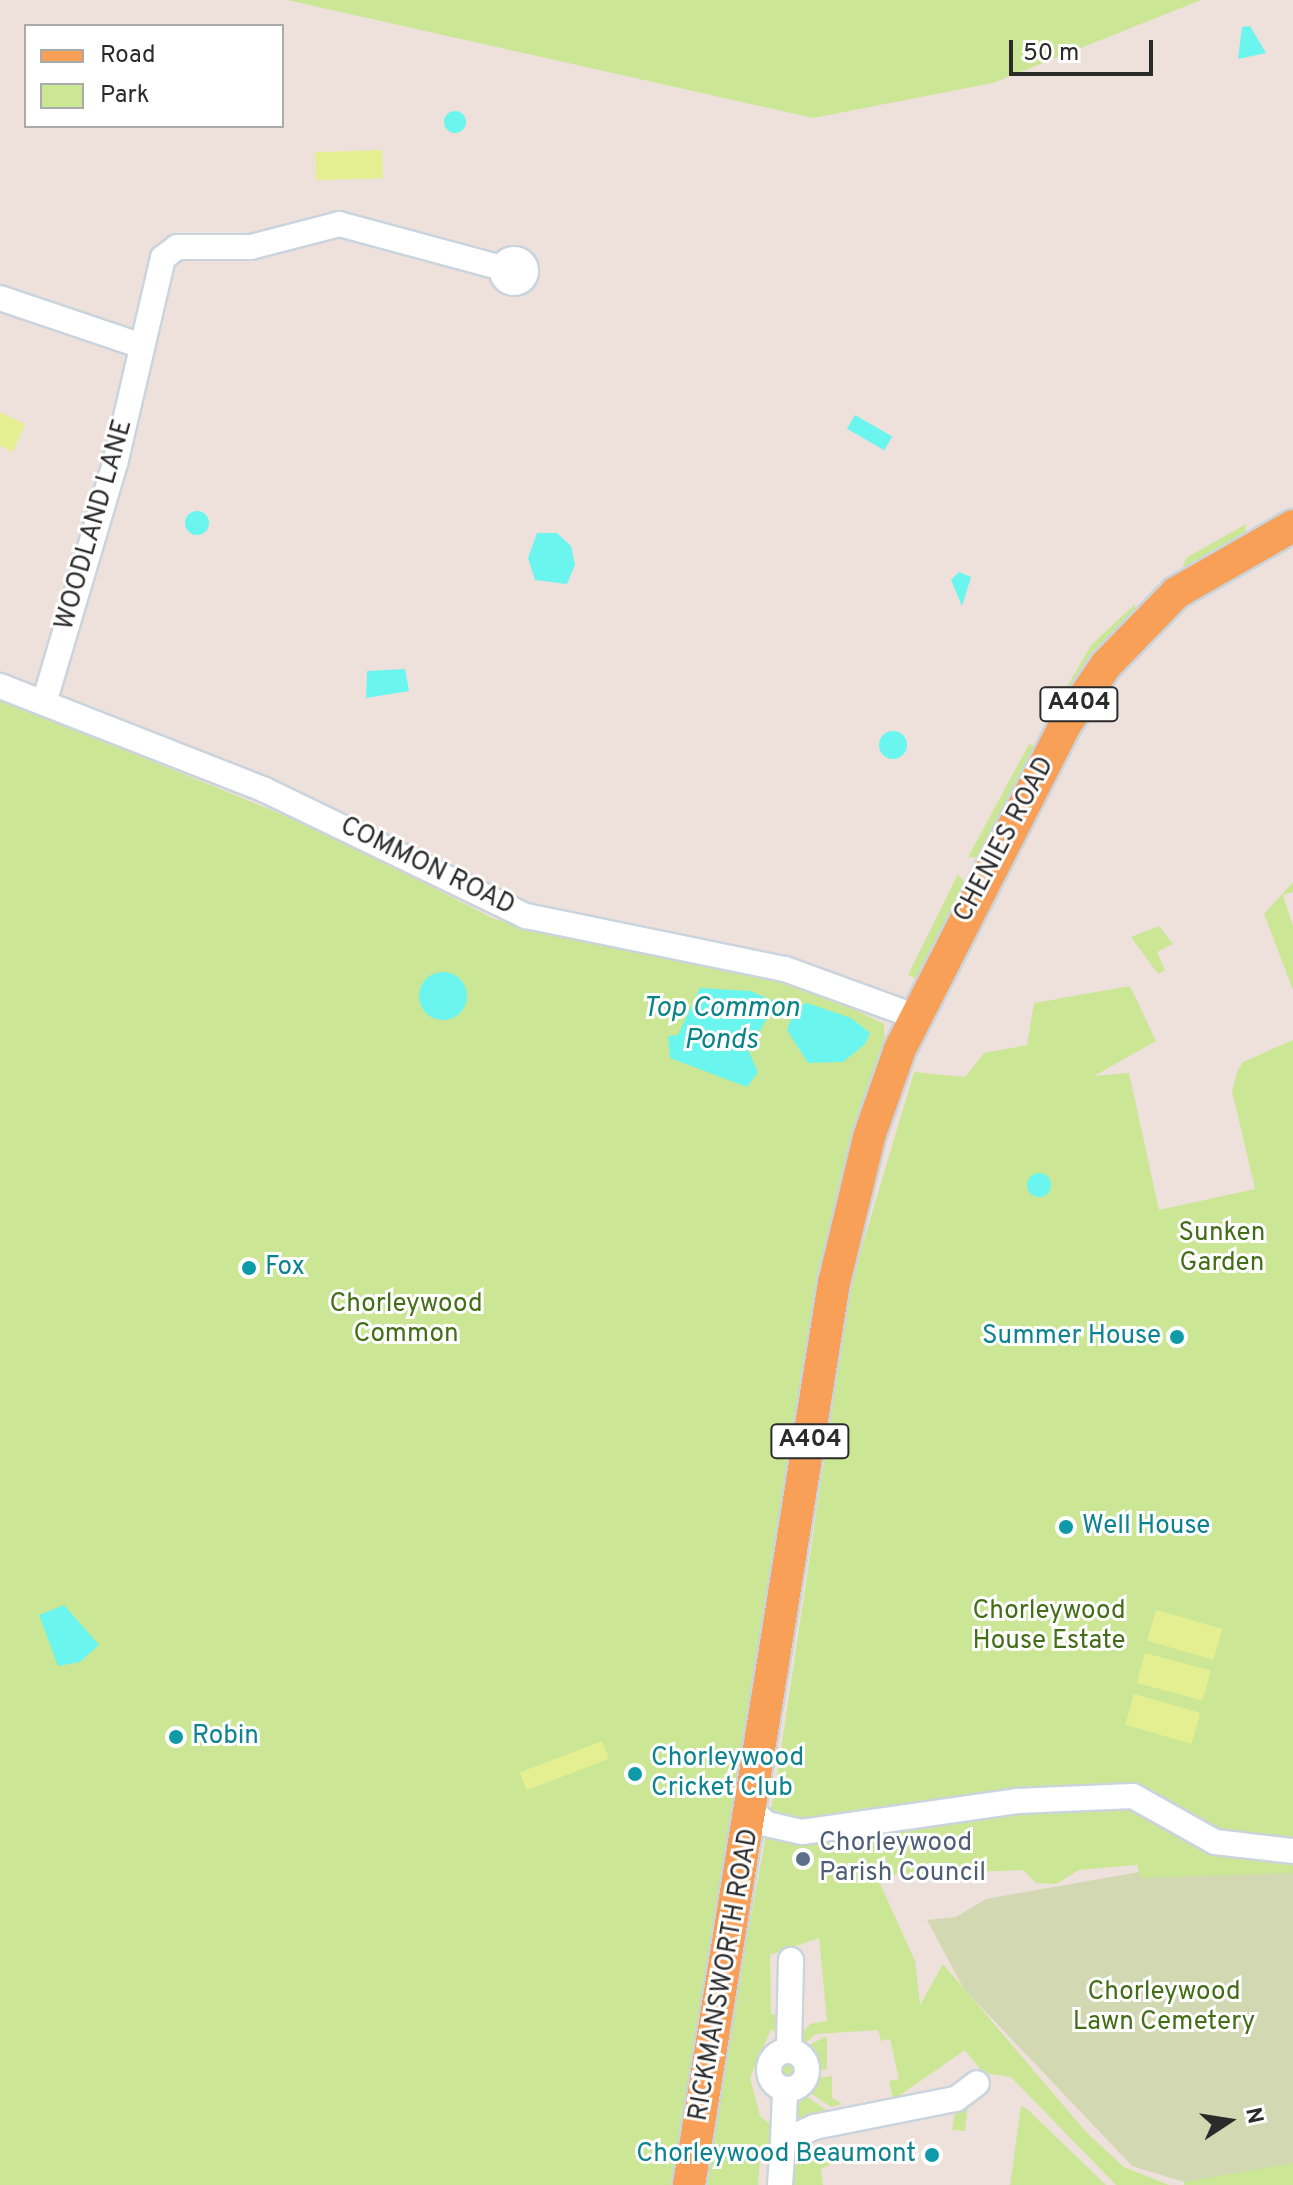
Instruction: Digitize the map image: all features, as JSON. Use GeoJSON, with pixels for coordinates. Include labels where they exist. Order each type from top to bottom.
{"type":"FeatureCollection","features":[{"type":"Feature","properties":{"kind":"main road","name":"CHENIES ROAD"},"geometry":{"type":"LineString","coordinates":[[914,1016],[1065,725],[1106,665],[1176,593],[1293,526]]}},
{"type":"Feature","properties":{"kind":"main road","name":"RICKMANSWORTH ROAD"},"geometry":{"type":"LineString","coordinates":[[689,2185],[752,1811],[834,1283],[869,1137],[914,1016]]}},
{"type":"Feature","properties":{"kind":"street","name":"WOODLAND LANE"},"geometry":{"type":"LineString","coordinates":[[44,703],[142,346],[153,285],[163,258],[177,247],[251,247],[339,224],[502,268]]}},
{"type":"Feature","properties":{"kind":"street"},"geometry":{"type":"LineString","coordinates":[[0,298],[142,346]]}},
{"type":"Feature","properties":{"kind":"street","name":"COMMON ROAD"},"geometry":{"type":"LineString","coordinates":[[0,686],[265,790],[526,916],[785,969],[914,1016]]}},
{"type":"Feature","properties":{"kind":"street"},"geometry":{"type":"LineString","coordinates":[[752,1811],[767,1824],[802,1832],[1017,1801],[1133,1796],[1215,1842],[1293,1851]]}},
{"type":"Feature","properties":{"kind":"street"},"geometry":{"type":"LineString","coordinates":[[780,2185],[785,2094],[772,2074],[776,2055],[789,2048],[791,1960]]}},
{"type":"Feature","properties":{"kind":"street"},"geometry":{"type":"LineString","coordinates":[[783,2141],[956,2099],[977,2083]]}},
{"type":"Feature","properties":{"kind":"green space"},"geometry":{"type":"Polygon","coordinates":[[[287,0],[1201,0],[993,83],[813,118],[287,0]]]}},
{"type":"Feature","properties":{"kind":"green space"},"geometry":{"type":"Polygon","coordinates":[[[382,150],[383,178],[316,180],[315,152],[382,150]]]}},
{"type":"Feature","properties":{"kind":"green space"},"geometry":{"type":"Polygon","coordinates":[[[0,412],[25,424],[13,452],[0,446],[0,412]]]}},
{"type":"Feature","properties":{"kind":"green space"},"geometry":{"type":"Polygon","coordinates":[[[1246,524],[1245,535],[1180,575],[1186,558],[1246,524]]]}},
{"type":"Feature","properties":{"kind":"green space"},"geometry":{"type":"Polygon","coordinates":[[[1135,604],[1135,616],[1052,712],[1091,645],[1135,604]]]}},
{"type":"Feature","properties":{"kind":"green space","name":"Chorleywood Common"},"geometry":{"type":"Polygon","coordinates":[[[0,699],[325,832],[494,919],[815,990],[884,1024],[885,1047],[853,1129],[678,2185],[0,2185],[0,699]]]}},
{"type":"Feature","properties":{"kind":"green space"},"geometry":{"type":"Polygon","coordinates":[[[1029,744],[1038,747],[981,858],[968,857],[1029,744]]]}},
{"type":"Feature","properties":{"kind":"green space"},"geometry":{"type":"Polygon","coordinates":[[[958,874],[968,886],[919,980],[908,975],[958,874]]]}},
{"type":"Feature","properties":{"kind":"green space"},"geometry":{"type":"Polygon","coordinates":[[[1293,882],[1293,892],[1283,895],[1293,926],[1293,990],[1264,914],[1293,882]]]}},
{"type":"Feature","properties":{"kind":"green space"},"geometry":{"type":"Polygon","coordinates":[[[1159,926],[1173,944],[1157,952],[1165,970],[1158,974],[1131,937],[1159,926]]]}},
{"type":"Feature","properties":{"kind":"green space","name":"Chorleywood House Estate"},"geometry":{"type":"Polygon","coordinates":[[[1130,986],[1156,1041],[1094,1076],[1129,1073],[1159,1210],[1255,1189],[1232,1091],[1243,1062],[1293,1040],[1293,2185],[1184,2185],[1192,2135],[1173,1996],[1137,1865],[1079,1870],[1056,1884],[1036,1883],[1023,1870],[891,1875],[848,1882],[878,1879],[915,1961],[920,2005],[943,1964],[1087,2133],[1124,2167],[1169,2185],[1116,2185],[1011,2077],[983,2073],[965,2050],[893,2100],[889,2081],[899,2079],[890,2039],[881,2041],[878,2030],[816,2034],[804,2044],[798,2037],[810,2024],[827,2021],[819,1938],[770,1955],[771,2014],[782,2016],[781,2036],[771,2029],[750,2078],[760,2116],[775,2128],[774,2158],[760,2161],[758,2185],[701,2185],[777,1776],[850,1287],[914,1072],[965,1077],[984,1053],[1027,1045],[1034,1003],[1130,986]]]}},
{"type":"Feature","properties":{"kind":"green space"},"geometry":{"type":"Polygon","coordinates":[[[1156,1610],[1222,1629],[1214,1660],[1147,1641],[1156,1610]]]}},
{"type":"Feature","properties":{"kind":"green space"},"geometry":{"type":"Polygon","coordinates":[[[1145,1653],[1211,1671],[1203,1701],[1137,1683],[1145,1653]]]}},
{"type":"Feature","properties":{"kind":"green space"},"geometry":{"type":"Polygon","coordinates":[[[1134,1694],[1200,1713],[1192,1744],[1125,1725],[1134,1694]]]}},
{"type":"Feature","properties":{"kind":"green space"},"geometry":{"type":"Polygon","coordinates":[[[602,1741],[609,1759],[527,1790],[520,1773],[602,1741]]]}},
{"type":"Feature","properties":{"kind":"green space","name":"Chorleywood Lawn Cemetery"},"geometry":{"type":"Polygon","coordinates":[[[1139,1872],[1141,1878],[1293,1873],[1293,2163],[1184,2182],[1132,2166],[964,1989],[927,1920],[956,1917],[986,1899],[1139,1872]]]}},
{"type":"Feature","properties":{"kind":"green space"},"geometry":{"type":"Polygon","coordinates":[[[827,2036],[827,2069],[815,2072],[809,2045],[827,2036]]]}},
{"type":"Feature","properties":{"kind":"green space"},"geometry":{"type":"Polygon","coordinates":[[[789,2059],[797,2062],[800,2070],[797,2078],[789,2081],[781,2078],[778,2070],[781,2062],[789,2059]]]}},
{"type":"Feature","properties":{"kind":"green space"},"geometry":{"type":"Polygon","coordinates":[[[832,2076],[832,2098],[842,2104],[831,2107],[809,2092],[815,2079],[832,2076]]]}},
{"type":"Feature","properties":{"kind":"green space"},"geometry":{"type":"Polygon","coordinates":[[[806,2096],[831,2113],[799,2120],[797,2106],[806,2096]]]}},
{"type":"Feature","properties":{"kind":"green space"},"geometry":{"type":"Polygon","coordinates":[[[968,2105],[965,2131],[952,2130],[956,2107],[968,2105]]]}},
{"type":"Feature","properties":{"kind":"green space"},"geometry":{"type":"Polygon","coordinates":[[[1021,2106],[1027,2109],[1106,2185],[1010,2185],[1021,2106]]]}},
{"type":"Feature","properties":{"kind":"green space"},"geometry":{"type":"Polygon","coordinates":[[[800,2144],[803,2158],[845,2149],[846,2156],[821,2169],[823,2185],[789,2185],[793,2149],[800,2144]]]}},
{"type":"Feature","properties":{"kind":"water"},"geometry":{"type":"Polygon","coordinates":[[[1250,26],[1266,53],[1238,59],[1242,27],[1250,26]]]}},
{"type":"Feature","properties":{"kind":"water"},"geometry":{"type":"Polygon","coordinates":[[[455,111],[463,114],[466,122],[463,130],[455,133],[447,130],[444,122],[447,114],[455,111]]]}},
{"type":"Feature","properties":{"kind":"water"},"geometry":{"type":"Polygon","coordinates":[[[855,415],[892,436],[884,450],[847,429],[855,415]]]}},
{"type":"Feature","properties":{"kind":"water"},"geometry":{"type":"Polygon","coordinates":[[[197,511],[205,515],[209,523],[205,531],[197,535],[189,531],[185,523],[189,515],[197,511]]]}},
{"type":"Feature","properties":{"kind":"water"},"geometry":{"type":"Polygon","coordinates":[[[537,533],[557,533],[571,546],[575,565],[567,584],[535,580],[528,558],[537,533]]]}},
{"type":"Feature","properties":{"kind":"water"},"geometry":{"type":"Polygon","coordinates":[[[959,572],[971,577],[962,606],[951,580],[959,572]]]}},
{"type":"Feature","properties":{"kind":"water"},"geometry":{"type":"Polygon","coordinates":[[[405,669],[409,691],[366,698],[367,671],[405,669]]]}},
{"type":"Feature","properties":{"kind":"water"},"geometry":{"type":"Polygon","coordinates":[[[893,731],[903,735],[907,745],[903,755],[893,759],[883,755],[879,745],[883,735],[893,731]]]}},
{"type":"Feature","properties":{"kind":"water"},"geometry":{"type":"Polygon","coordinates":[[[443,972],[460,979],[467,996],[460,1013],[443,1020],[426,1013],[419,996],[426,979],[443,972]]]}},
{"type":"Feature","properties":{"kind":"water","name":"Top Common Ponds"},"geometry":{"type":"Polygon","coordinates":[[[700,988],[750,991],[777,1002],[748,1050],[758,1072],[747,1087],[670,1058],[668,1036],[678,1035],[700,988]]]}},
{"type":"Feature","properties":{"kind":"water","name":"Top Common Ponds"},"geometry":{"type":"Polygon","coordinates":[[[807,1003],[851,1018],[870,1033],[865,1044],[843,1062],[808,1063],[787,1030],[796,1007],[807,1003]]]}},
{"type":"Feature","properties":{"kind":"water"},"geometry":{"type":"Polygon","coordinates":[[[1039,1173],[1048,1176],[1051,1185],[1048,1194],[1039,1197],[1030,1194],[1027,1185],[1030,1176],[1039,1173]]]}},
{"type":"Feature","properties":{"kind":"water"},"geometry":{"type":"Polygon","coordinates":[[[64,1605],[99,1645],[80,1662],[58,1666],[39,1615],[64,1605]]]}},
{"type":"Feature","properties":{"kind":"place","name":"Fox"},"geometry":{"type":"Point","coordinates":[249,1268]}},
{"type":"Feature","properties":{"kind":"place","name":"Summer House"},"geometry":{"type":"Point","coordinates":[1177,1337]}},
{"type":"Feature","properties":{"kind":"place","name":"Well House"},"geometry":{"type":"Point","coordinates":[1066,1527]}},
{"type":"Feature","properties":{"kind":"place","name":"Robin"},"geometry":{"type":"Point","coordinates":[176,1737]}},
{"type":"Feature","properties":{"kind":"place","name":"Chorleywood Cricket Club"},"geometry":{"type":"Point","coordinates":[635,1774]}},
{"type":"Feature","properties":{"kind":"place","name":"Chorleywood Parish Council"},"geometry":{"type":"Point","coordinates":[803,1859]}},
{"type":"Feature","properties":{"kind":"place","name":"Chorleywood Beaumont"},"geometry":{"type":"Point","coordinates":[932,2155]}},
{"type":"Feature","properties":{"kind":"park label","name":"Sunken Garden"},"geometry":{"type":"Point","coordinates":[1222,1249]}}]}
